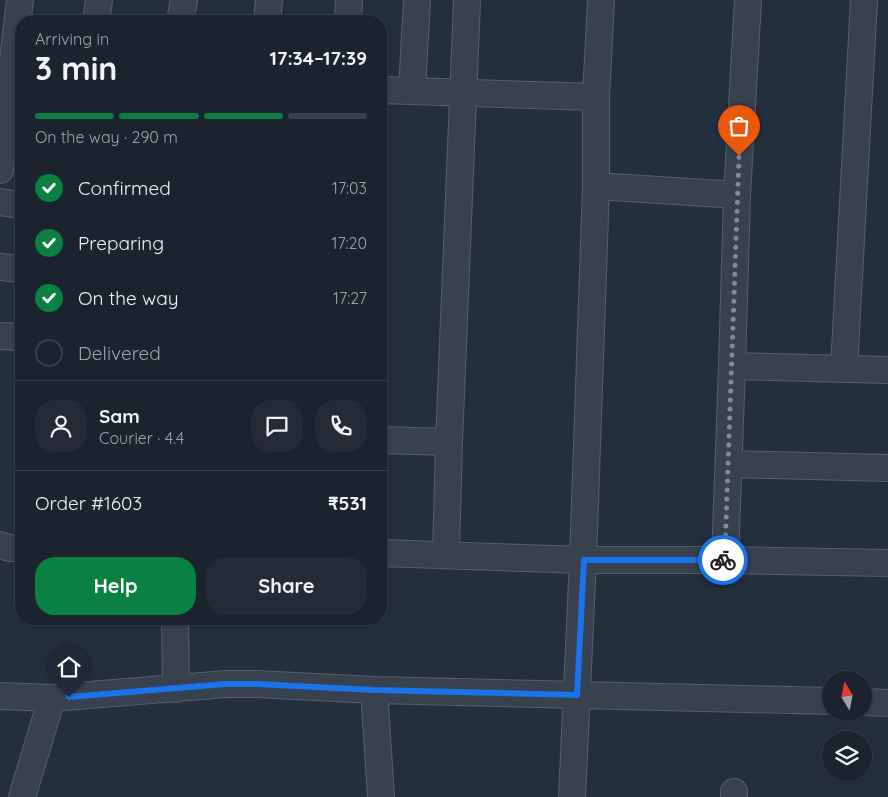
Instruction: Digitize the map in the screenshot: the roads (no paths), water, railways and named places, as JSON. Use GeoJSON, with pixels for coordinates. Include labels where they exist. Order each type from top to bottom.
{"type":"FeatureCollection","features":[{"type":"Feature","properties":{"kind":"street"},"geometry":{"type":"LineString","coordinates":[[1,153],[10,88],[8,31],[20,0]]}},
{"type":"Feature","properties":{"kind":"street"},"geometry":{"type":"LineString","coordinates":[[97,15],[99,0]]}},
{"type":"Feature","properties":{"kind":"street"},"geometry":{"type":"LineString","coordinates":[[181,15],[184,0]]}},
{"type":"Feature","properties":{"kind":"street"},"geometry":{"type":"LineString","coordinates":[[268,0],[268,15]]}},
{"type":"Feature","properties":{"kind":"street"},"geometry":{"type":"LineString","coordinates":[[348,15],[349,0]]}},
{"type":"Feature","properties":{"kind":"street"},"geometry":{"type":"LineString","coordinates":[[412,90],[417,0]]}},
{"type":"Feature","properties":{"kind":"street"},"geometry":{"type":"LineString","coordinates":[[446,554],[449,442],[465,94],[467,0]]}},
{"type":"Feature","properties":{"kind":"street"},"geometry":{"type":"LineString","coordinates":[[572,797],[584,560],[596,186],[596,97],[601,0]]}},
{"type":"Feature","properties":{"kind":"street"},"geometry":{"type":"LineString","coordinates":[[725,560],[737,195],[748,0]]}},
{"type":"Feature","properties":{"kind":"street"},"geometry":{"type":"LineString","coordinates":[[844,368],[864,0]]}},
{"type":"Feature","properties":{"kind":"street"},"geometry":{"type":"LineString","coordinates":[[387,90],[596,97]]}},
{"type":"Feature","properties":{"kind":"street"},"geometry":{"type":"LineString","coordinates":[[596,186],[737,195]]}},
{"type":"Feature","properties":{"kind":"street"},"geometry":{"type":"LineString","coordinates":[[0,202],[15,204]]}},
{"type":"Feature","properties":{"kind":"street"},"geometry":{"type":"LineString","coordinates":[[0,266],[15,268]]}},
{"type":"Feature","properties":{"kind":"street"},"geometry":{"type":"LineString","coordinates":[[0,336],[15,337]]}},
{"type":"Feature","properties":{"kind":"street"},"geometry":{"type":"LineString","coordinates":[[732,366],[888,370]]}},
{"type":"Feature","properties":{"kind":"street"},"geometry":{"type":"LineString","coordinates":[[387,440],[449,442]]}},
{"type":"Feature","properties":{"kind":"street"},"geometry":{"type":"LineString","coordinates":[[728,464],[888,468]]}},
{"type":"Feature","properties":{"kind":"street"},"geometry":{"type":"LineString","coordinates":[[0,545],[15,548]]}},
{"type":"Feature","properties":{"kind":"street"},"geometry":{"type":"LineString","coordinates":[[387,553],[584,560],[725,560],[888,564]]}},
{"type":"Feature","properties":{"kind":"street"},"geometry":{"type":"LineString","coordinates":[[175,625],[176,689]]}},
{"type":"Feature","properties":{"kind":"street"},"geometry":{"type":"LineString","coordinates":[[0,696],[52,698],[257,684],[374,690],[822,701]]}},
{"type":"Feature","properties":{"kind":"street"},"geometry":{"type":"LineString","coordinates":[[374,690],[381,797]]}},
{"type":"Feature","properties":{"kind":"street"},"geometry":{"type":"LineString","coordinates":[[22,797],[52,698]]}},
{"type":"Feature","properties":{"kind":"street"},"geometry":{"type":"LineString","coordinates":[[872,702],[888,703]]}}]}
